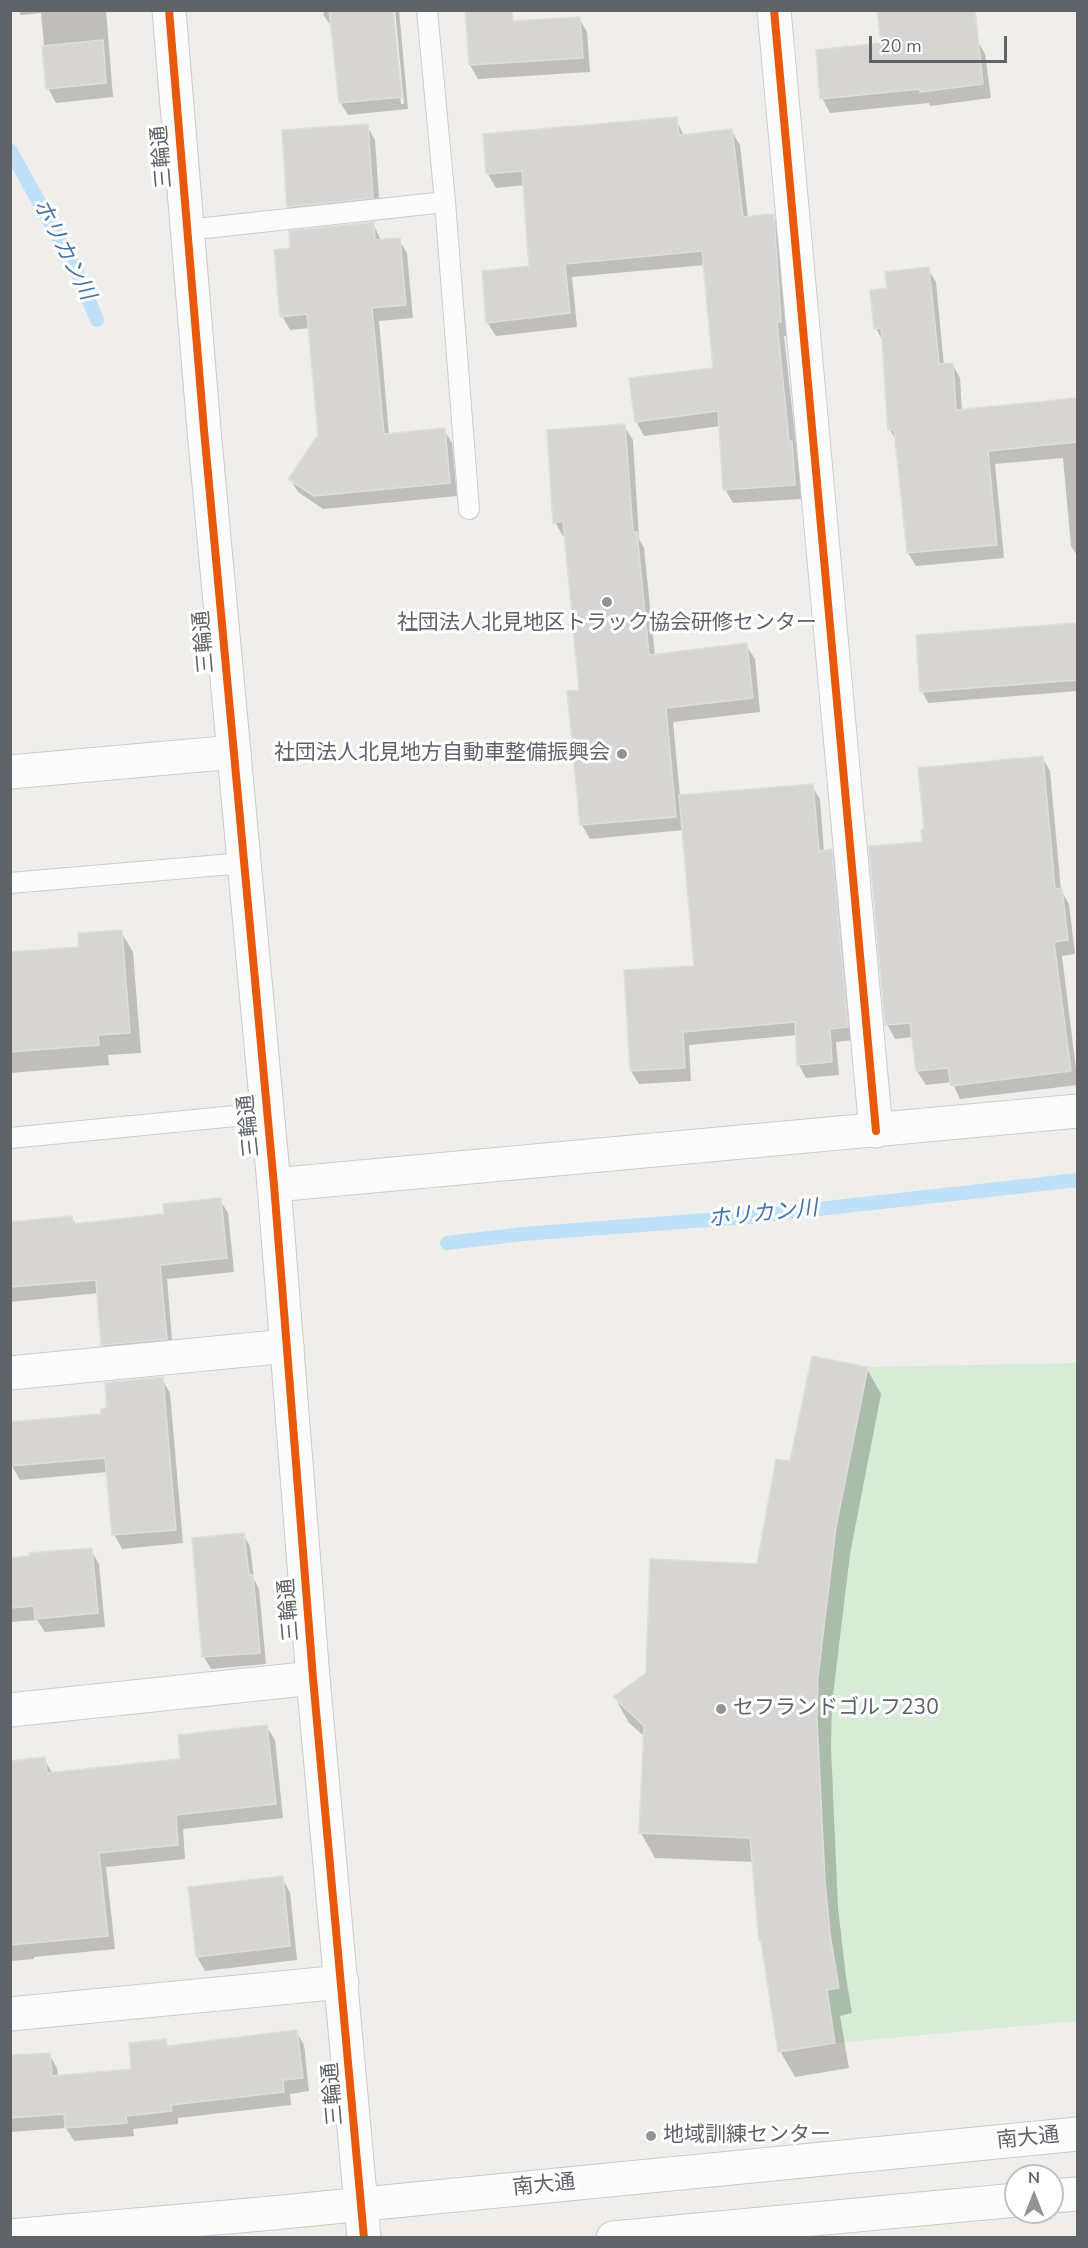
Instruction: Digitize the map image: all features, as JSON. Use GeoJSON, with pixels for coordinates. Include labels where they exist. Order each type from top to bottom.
{"type":"FeatureCollection","features":[{"type":"Feature","properties":{"kind":"street","name":"三輪通"},"geometry":{"type":"LineString","coordinates":[[169,10],[274,1185],[313,1678],[364,2238]]}},
{"type":"Feature","properties":{"kind":"street"},"geometry":{"type":"LineString","coordinates":[[774,10],[876,1131]]}},
{"type":"Feature","properties":{"kind":"street"},"geometry":{"type":"LineString","coordinates":[[10,772],[234,752]]}},
{"type":"Feature","properties":{"kind":"street"},"geometry":{"type":"LineString","coordinates":[[274,1185],[1077,1112]]}},
{"type":"Feature","properties":{"kind":"street"},"geometry":{"type":"LineString","coordinates":[[10,1373],[287,1347]]}},
{"type":"Feature","properties":{"kind":"street"},"geometry":{"type":"LineString","coordinates":[[10,1710],[313,1678]]}},
{"type":"Feature","properties":{"kind":"street"},"geometry":{"type":"LineString","coordinates":[[10,2014],[342,1982]]}},
{"type":"Feature","properties":{"kind":"street","name":"南大通"},"geometry":{"type":"LineString","coordinates":[[10,2236],[1077,2134]]}},
{"type":"Feature","properties":{"kind":"street"},"geometry":{"type":"LineString","coordinates":[[613,2238],[1004,2201]]}},
{"type":"Feature","properties":{"kind":"lane"},"geometry":{"type":"LineString","coordinates":[[427,10],[445,202],[469,509]]}},
{"type":"Feature","properties":{"kind":"lane"},"geometry":{"type":"LineString","coordinates":[[187,230],[445,202]]}},
{"type":"Feature","properties":{"kind":"lane"},"geometry":{"type":"LineString","coordinates":[[10,884],[244,863]]}},
{"type":"Feature","properties":{"kind":"lane"},"geometry":{"type":"LineString","coordinates":[[10,1138],[266,1113]]}},
{"type":"Feature","properties":{"kind":"green space"},"geometry":{"type":"Polygon","coordinates":[[[1077,1363],[1077,2021],[835,2043],[827,1990],[838,1988],[825,1881],[817,1720],[818,1677],[836,1527],[868,1367],[1077,1363]]]}},
{"type":"Feature","properties":{"kind":"building"},"geometry":{"type":"Polygon","coordinates":[[[329,10],[393,10],[402,97],[339,103],[329,10]]]}},
{"type":"Feature","properties":{"kind":"building"},"geometry":{"type":"Polygon","coordinates":[[[465,10],[512,10],[513,21],[580,17],[583,58],[469,65],[465,10]]]}},
{"type":"Feature","properties":{"kind":"building"},"geometry":{"type":"Polygon","coordinates":[[[877,10],[975,10],[983,84],[920,92],[920,89],[820,99],[816,50],[881,43],[877,10]]]}},
{"type":"Feature","properties":{"kind":"building"},"geometry":{"type":"Polygon","coordinates":[[[103,40],[106,83],[46,89],[42,46],[103,40]]]}},
{"type":"Feature","properties":{"kind":"building"},"geometry":{"type":"Polygon","coordinates":[[[677,117],[679,135],[732,129],[743,217],[774,214],[781,322],[777,322],[789,441],[792,441],[795,485],[723,490],[718,411],[635,422],[629,378],[713,368],[702,251],[565,264],[570,313],[486,323],[482,271],[529,266],[522,171],[486,174],[483,134],[677,117]]]}},
{"type":"Feature","properties":{"kind":"building"},"geometry":{"type":"Polygon","coordinates":[[[368,124],[373,198],[287,207],[282,130],[368,124]]]}},
{"type":"Feature","properties":{"kind":"building"},"geometry":{"type":"Polygon","coordinates":[[[374,222],[375,240],[400,238],[406,305],[372,308],[384,434],[445,428],[450,483],[314,496],[288,479],[318,435],[307,314],[280,317],[274,250],[290,248],[289,231],[374,222]]]}},
{"type":"Feature","properties":{"kind":"building"},"geometry":{"type":"Polygon","coordinates":[[[929,267],[939,364],[953,363],[956,410],[1077,398],[1077,442],[988,451],[997,545],[907,553],[894,430],[888,430],[881,328],[874,329],[870,290],[887,288],[885,272],[929,267]]]}},
{"type":"Feature","properties":{"kind":"building"},"geometry":{"type":"Polygon","coordinates":[[[625,424],[633,532],[637,532],[649,655],[747,643],[753,698],[666,708],[676,817],[580,825],[567,691],[579,690],[563,521],[553,523],[547,430],[625,424]]]}},
{"type":"Feature","properties":{"kind":"building"},"geometry":{"type":"Polygon","coordinates":[[[1077,623],[1077,680],[920,692],[916,635],[1077,623]]]}},
{"type":"Feature","properties":{"kind":"building"},"geometry":{"type":"Polygon","coordinates":[[[1043,756],[1055,889],[1062,888],[1068,940],[1054,942],[1071,1071],[951,1086],[948,1068],[916,1071],[910,1023],[885,1025],[869,846],[922,842],[921,830],[924,829],[918,768],[1043,756]]]}},
{"type":"Feature","properties":{"kind":"building"},"geometry":{"type":"Polygon","coordinates":[[[813,784],[819,851],[832,849],[848,1027],[830,1029],[832,1062],[797,1065],[795,1022],[683,1032],[685,1068],[630,1071],[624,970],[694,966],[679,795],[813,784]]]}},
{"type":"Feature","properties":{"kind":"building"},"geometry":{"type":"Polygon","coordinates":[[[122,930],[130,1033],[98,1035],[99,1045],[10,1052],[10,952],[79,947],[78,933],[122,930]]]}},
{"type":"Feature","properties":{"kind":"building"},"geometry":{"type":"Polygon","coordinates":[[[221,1198],[227,1258],[160,1265],[167,1339],[101,1345],[96,1280],[10,1287],[10,1222],[72,1216],[73,1224],[164,1214],[163,1204],[221,1198]]]}},
{"type":"Feature","properties":{"kind":"building","name":"セフランドゴルフ230"},"geometry":{"type":"Polygon","coordinates":[[[812,1356],[868,1367],[836,1527],[818,1677],[817,1720],[825,1881],[830,1935],[839,1988],[827,1990],[835,2043],[778,2052],[761,1941],[759,1941],[750,1838],[639,1833],[644,1726],[613,1697],[646,1673],[650,1559],[757,1564],[776,1459],[790,1461],[812,1356]]]}},
{"type":"Feature","properties":{"kind":"building"},"geometry":{"type":"Polygon","coordinates":[[[163,1377],[176,1530],[112,1535],[105,1458],[10,1466],[10,1422],[101,1414],[101,1409],[107,1408],[105,1383],[163,1377]]]}},
{"type":"Feature","properties":{"kind":"building"},"geometry":{"type":"Polygon","coordinates":[[[244,1533],[249,1575],[253,1575],[260,1653],[202,1657],[192,1538],[244,1533]]]}},
{"type":"Feature","properties":{"kind":"building"},"geometry":{"type":"Polygon","coordinates":[[[92,1548],[98,1613],[35,1619],[34,1606],[10,1608],[10,1558],[29,1556],[29,1553],[92,1548]]]}},
{"type":"Feature","properties":{"kind":"building"},"geometry":{"type":"Polygon","coordinates":[[[267,1725],[276,1804],[176,1815],[178,1845],[99,1853],[108,1936],[10,1945],[10,1761],[45,1757],[47,1773],[180,1759],[178,1735],[267,1725]]]}},
{"type":"Feature","properties":{"kind":"building"},"geometry":{"type":"Polygon","coordinates":[[[283,1876],[290,1946],[196,1957],[188,1887],[283,1876]]]}},
{"type":"Feature","properties":{"kind":"building"},"geometry":{"type":"Polygon","coordinates":[[[297,2030],[303,2078],[283,2080],[284,2092],[171,2105],[172,2111],[126,2116],[127,2123],[65,2128],[64,2114],[10,2118],[10,2055],[50,2053],[52,2076],[131,2069],[129,2043],[166,2039],[167,2046],[297,2030]]]}},
{"type":"Feature","properties":{"kind":"waterway","name":"ホリカン川"},"geometry":{"type":"LineString","coordinates":[[10,150],[74,265],[97,320]]}},
{"type":"Feature","properties":{"kind":"waterway","name":"ホリカン川"},"geometry":{"type":"LineString","coordinates":[[447,1243],[523,1234],[747,1217],[1078,1180]]}},
{"type":"Feature","properties":{"kind":"cycle path"},"geometry":{"type":"LineString","coordinates":[[169,10],[204,430],[274,1185],[313,1678],[364,2238]]}},
{"type":"Feature","properties":{"kind":"cycle path"},"geometry":{"type":"LineString","coordinates":[[774,10],[876,1131]]}},
{"type":"Feature","properties":{"kind":"place","name":"社団法人北見地区トラック協会研修センター"},"geometry":{"type":"Point","coordinates":[607,602]}},
{"type":"Feature","properties":{"kind":"place","name":"社団法人北見地方自動車整備振興会"},"geometry":{"type":"Point","coordinates":[622,754]}},
{"type":"Feature","properties":{"kind":"place","name":"セフランドゴルフ230"},"geometry":{"type":"Point","coordinates":[721,1709]}},
{"type":"Feature","properties":{"kind":"place","name":"地域訓練センター"},"geometry":{"type":"Point","coordinates":[651,2136]}}]}
